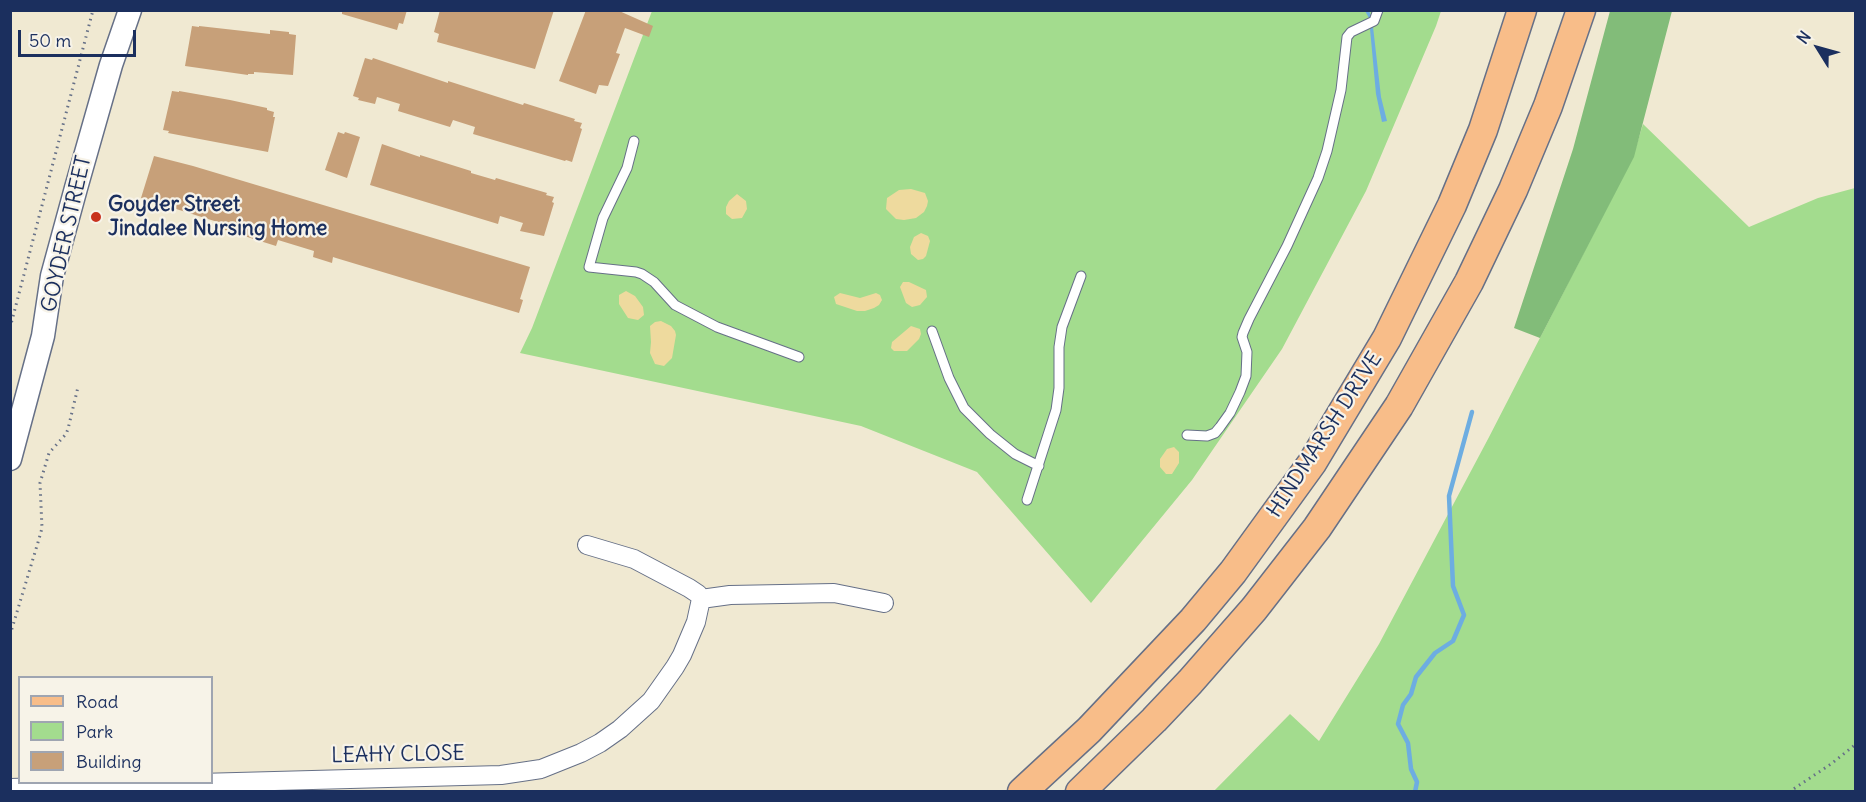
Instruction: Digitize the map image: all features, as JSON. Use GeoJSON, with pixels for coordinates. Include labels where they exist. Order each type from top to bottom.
{"type":"FeatureCollection","features":[{"type":"Feature","properties":{"kind":"main road","name":"HINDMARSH DRIVE"},"geometry":{"type":"LineString","coordinates":[[1022,792],[1089,730],[1193,620],[1240,562],[1312,463],[1387,338],[1447,216],[1482,130],[1522,10]]}},
{"type":"Feature","properties":{"kind":"main road","name":"HINDMARSH DRIVE"},"geometry":{"type":"LineString","coordinates":[[1080,792],[1154,720],[1254,609],[1317,528],[1399,406],[1469,282],[1513,190],[1548,106],[1581,10]]}},
{"type":"Feature","properties":{"kind":"street","name":"GOYDER STREET"},"geometry":{"type":"LineString","coordinates":[[10,459],[43,336],[52,276],[111,65],[130,10]]}},
{"type":"Feature","properties":{"kind":"street"},"geometry":{"type":"LineString","coordinates":[[587,545],[634,559],[689,588],[698,594],[700,599],[730,595],[834,593],[884,603]]}},
{"type":"Feature","properties":{"kind":"street","name":"LEAHY CLOSE"},"geometry":{"type":"LineString","coordinates":[[213,783],[501,775],[541,769],[600,743],[620,729],[651,701],[682,655],[696,622],[700,599]]}},
{"type":"Feature","properties":{"kind":"street","name":"LEAHY CLOSE"},"geometry":{"type":"LineString","coordinates":[[10,788],[161,784]]}},
{"type":"Feature","properties":{"kind":"lane"},"geometry":{"type":"LineString","coordinates":[[1188,435],[1207,436],[1215,433],[1230,413],[1240,392],[1246,376],[1247,352],[1242,337],[1243,333],[1318,178],[1339,99],[1347,37],[1351,32],[1374,21],[1378,10]]}},
{"type":"Feature","properties":{"kind":"lane"},"geometry":{"type":"LineString","coordinates":[[634,141],[627,168],[603,218],[589,267],[642,274],[654,282],[675,305],[696,317],[799,357]]}},
{"type":"Feature","properties":{"kind":"lane"},"geometry":{"type":"LineString","coordinates":[[1027,500],[1056,410],[1062,327],[1081,276]]}},
{"type":"Feature","properties":{"kind":"lane"},"geometry":{"type":"LineString","coordinates":[[932,331],[949,378],[964,408],[990,434],[1039,466]]}},
{"type":"Feature","properties":{"kind":"path"},"geometry":{"type":"LineString","coordinates":[[10,328],[93,10]]}},
{"type":"Feature","properties":{"kind":"path"},"geometry":{"type":"LineString","coordinates":[[10,635],[42,528],[40,483],[49,453],[68,429],[78,387]]}},
{"type":"Feature","properties":{"kind":"path"},"geometry":{"type":"LineString","coordinates":[[1789,792],[1856,744]]}},
{"type":"Feature","properties":{"kind":"green space"},"geometry":{"type":"Polygon","coordinates":[[[652,11],[1441,11],[1366,191],[1282,349],[1192,480],[1091,603],[977,472],[861,426],[520,353],[532,328],[652,11]]]}},
{"type":"Feature","properties":{"kind":"green space"},"geometry":{"type":"Polygon","coordinates":[[[1610,11],[1672,11],[1634,157],[1540,338],[1514,328],[1573,149],[1610,11]]]}},
{"type":"Feature","properties":{"kind":"green space"},"geometry":{"type":"Polygon","coordinates":[[[1643,124],[1749,227],[1818,198],[1855,188],[1855,791],[1213,792],[1290,714],[1319,741],[1379,644],[1488,439],[1633,157],[1643,124]]]}},
{"type":"Feature","properties":{"kind":"sand"},"geometry":{"type":"Polygon","coordinates":[[[911,189],[925,193],[928,201],[924,212],[916,218],[896,219],[886,209],[887,198],[899,190],[911,189]]]}},
{"type":"Feature","properties":{"kind":"sand"},"geometry":{"type":"Polygon","coordinates":[[[737,194],[746,201],[747,209],[742,218],[732,219],[726,214],[726,207],[737,194]]]}},
{"type":"Feature","properties":{"kind":"sand"},"geometry":{"type":"Polygon","coordinates":[[[921,233],[928,236],[930,241],[926,256],[918,260],[911,254],[910,247],[914,237],[921,233]]]}},
{"type":"Feature","properties":{"kind":"sand"},"geometry":{"type":"Polygon","coordinates":[[[903,282],[909,282],[926,290],[927,297],[920,305],[912,307],[906,303],[900,287],[903,282]]]}},
{"type":"Feature","properties":{"kind":"sand"},"geometry":{"type":"Polygon","coordinates":[[[626,291],[635,296],[643,307],[644,315],[638,320],[628,318],[619,304],[619,295],[626,291]]]}},
{"type":"Feature","properties":{"kind":"sand"},"geometry":{"type":"Polygon","coordinates":[[[840,293],[860,298],[876,293],[882,300],[874,308],[857,311],[836,304],[834,297],[840,293]]]}},
{"type":"Feature","properties":{"kind":"sand"},"geometry":{"type":"Polygon","coordinates":[[[661,321],[671,326],[676,335],[672,358],[664,366],[655,364],[650,353],[650,326],[661,321]]]}},
{"type":"Feature","properties":{"kind":"sand"},"geometry":{"type":"Polygon","coordinates":[[[911,326],[920,329],[919,339],[907,351],[894,351],[891,348],[892,342],[911,326]]]}},
{"type":"Feature","properties":{"kind":"sand"},"geometry":{"type":"Polygon","coordinates":[[[1174,447],[1179,452],[1179,463],[1172,474],[1166,474],[1160,467],[1160,459],[1167,449],[1174,447]]]}},
{"type":"Feature","properties":{"kind":"water"},"geometry":{"type":"Polygon","coordinates":[[[1365,11],[1369,11],[1372,18],[1381,97],[1387,121],[1382,122],[1376,94],[1369,18],[1365,11]]]}},
{"type":"Feature","properties":{"kind":"building"},"geometry":{"type":"Polygon","coordinates":[[[342,10],[407,10],[403,24],[399,23],[397,30],[342,14],[342,10]]]}},
{"type":"Feature","properties":{"kind":"building"},"geometry":{"type":"Polygon","coordinates":[[[440,10],[554,10],[535,69],[437,42],[439,34],[434,32],[440,10]]]}},
{"type":"Feature","properties":{"kind":"building"},"geometry":{"type":"Polygon","coordinates":[[[586,10],[617,10],[653,26],[649,37],[625,28],[616,53],[620,54],[608,86],[599,85],[596,94],[559,81],[586,10]]]}},
{"type":"Feature","properties":{"kind":"building"},"geometry":{"type":"Polygon","coordinates":[[[192,26],[270,34],[270,30],[296,35],[293,75],[254,72],[248,75],[185,66],[192,26]]]}},
{"type":"Feature","properties":{"kind":"building"},"geometry":{"type":"Polygon","coordinates":[[[365,58],[372,60],[373,58],[448,83],[448,81],[575,119],[574,121],[582,123],[580,128],[582,129],[572,162],[473,134],[475,127],[453,120],[450,127],[398,111],[400,104],[377,97],[375,104],[358,100],[359,98],[353,96],[365,58]]]}},
{"type":"Feature","properties":{"kind":"building"},"geometry":{"type":"Polygon","coordinates":[[[172,91],[230,100],[267,108],[274,112],[268,152],[168,133],[169,131],[163,130],[172,91]]]}},
{"type":"Feature","properties":{"kind":"building"},"geometry":{"type":"Polygon","coordinates":[[[338,132],[360,137],[347,178],[325,170],[338,132]]]}},
{"type":"Feature","properties":{"kind":"building"},"geometry":{"type":"Polygon","coordinates":[[[382,144],[471,171],[471,173],[547,193],[546,195],[554,197],[552,202],[554,203],[544,236],[520,231],[523,223],[500,216],[498,224],[370,185],[382,144]]]}},
{"type":"Feature","properties":{"kind":"building"},"geometry":{"type":"Polygon","coordinates":[[[154,156],[530,267],[520,299],[523,300],[519,313],[333,257],[332,263],[313,257],[314,251],[278,240],[276,246],[222,229],[224,224],[141,198],[154,156]]]}},
{"type":"Feature","properties":{"kind":"waterway"},"geometry":{"type":"LineString","coordinates":[[1415,792],[1417,782],[1411,769],[1408,743],[1398,724],[1403,705],[1411,694],[1416,677],[1435,653],[1453,641],[1464,615],[1453,586],[1449,496],[1472,412]]}},
{"type":"Feature","properties":{"kind":"place","name":"Goyder Street Jindalee Nursing Home"},"geometry":{"type":"Point","coordinates":[96,217]}}]}
